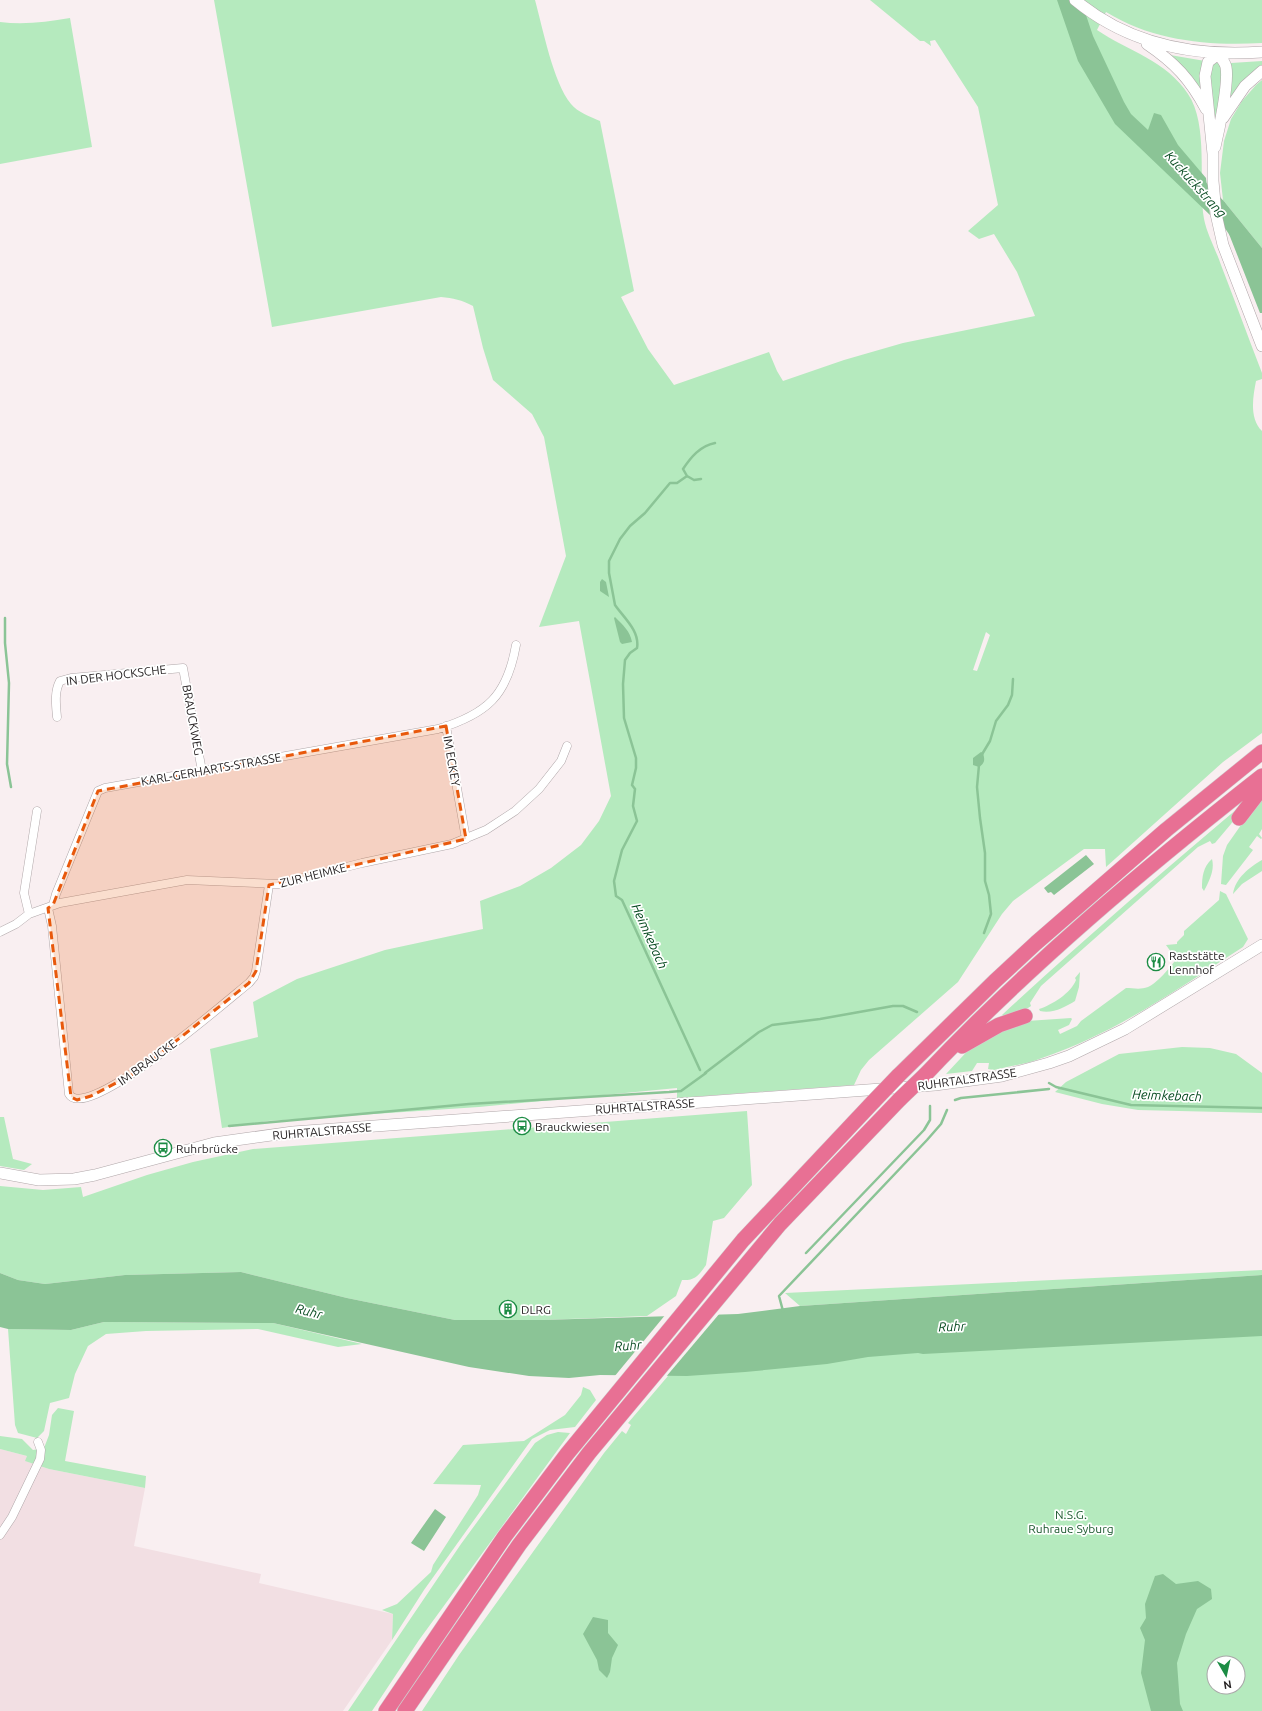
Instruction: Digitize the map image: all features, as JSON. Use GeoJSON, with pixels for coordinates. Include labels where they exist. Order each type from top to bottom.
{"type":"FeatureCollection","features":[{"type":"Feature","properties":{"kind":"highway"},"geometry":{"type":"LineString","coordinates":[[386,1711],[505,1536],[567,1454],[743,1240],[898,1076],[995,981],[1036,943],[1166,830],[1262,752]]}},
{"type":"Feature","properties":{"kind":"highway"},"geometry":{"type":"LineString","coordinates":[[406,1711],[519,1546],[589,1454],[790,1214],[941,1057],[1051,954],[1183,838],[1262,776]]}},
{"type":"Feature","properties":{"kind":"highway"},"geometry":{"type":"LineString","coordinates":[[1239,818],[1262,788]]}},
{"type":"Feature","properties":{"kind":"highway"},"geometry":{"type":"LineString","coordinates":[[941,1057],[999,1024],[1025,1016]]}},
{"type":"Feature","properties":{"kind":"main road"},"geometry":{"type":"LineString","coordinates":[[1075,0],[1090,12],[1136,37],[1178,67],[1192,84],[1209,114]]}},
{"type":"Feature","properties":{"kind":"main road"},"geometry":{"type":"LineString","coordinates":[[1136,37],[1170,47],[1218,54],[1262,52]]}},
{"type":"Feature","properties":{"kind":"main road"},"geometry":{"type":"LineString","coordinates":[[1213,154],[1206,71],[1208,62],[1218,54]]}},
{"type":"Feature","properties":{"kind":"main road"},"geometry":{"type":"LineString","coordinates":[[1218,54],[1225,63],[1227,73],[1220,122],[1213,154],[1213,195],[1220,232],[1262,346]]}},
{"type":"Feature","properties":{"kind":"main road"},"geometry":{"type":"LineString","coordinates":[[1220,122],[1239,93],[1250,80],[1262,71]]}},
{"type":"Feature","properties":{"kind":"main road","name":"RUHRTALSTRASSE"},"geometry":{"type":"LineString","coordinates":[[0,1173],[39,1180],[65,1180],[94,1175],[214,1143],[293,1132],[935,1086],[1002,1076],[1049,1063],[1106,1039],[1262,945]]}},
{"type":"Feature","properties":{"kind":"street","name":"IM ECKEY"},"geometry":{"type":"LineString","coordinates":[[466,839],[446,726],[481,711],[495,697],[507,678],[516,645]]}},
{"type":"Feature","properties":{"kind":"street","name":"IN DER HOCKSCHE"},"geometry":{"type":"LineString","coordinates":[[57,717],[56,700],[60,681],[71,678],[183,668]]}},
{"type":"Feature","properties":{"kind":"street","name":"BRAUCKWEG"},"geometry":{"type":"LineString","coordinates":[[183,668],[202,771]]}},
{"type":"Feature","properties":{"kind":"street","name":"KARL-GERHARTS-STRASSE"},"geometry":{"type":"LineString","coordinates":[[51,906],[98,791],[105,788],[446,726]]}},
{"type":"Feature","properties":{"kind":"street","name":"ZUR HEIMKE"},"geometry":{"type":"LineString","coordinates":[[0,932],[16,924],[29,914],[51,906],[187,880],[269,885],[289,882],[362,863],[452,844],[501,822],[529,800],[561,761],[568,746]]}},
{"type":"Feature","properties":{"kind":"street"},"geometry":{"type":"LineString","coordinates":[[29,914],[24,893],[37,811]]}},
{"type":"Feature","properties":{"kind":"street","name":"IM BRAUCKE"},"geometry":{"type":"LineString","coordinates":[[51,906],[69,1094],[73,1099],[77,1100],[109,1089],[137,1072],[249,983],[254,977],[256,971],[269,885]]}},
{"type":"Feature","properties":{"kind":"street"},"geometry":{"type":"LineString","coordinates":[[0,1535],[15,1511],[40,1460],[42,1450],[38,1442]]}},
{"type":"Feature","properties":{"kind":"highlighted area"},"geometry":{"type":"Polygon","coordinates":[[[446,726],[466,839],[269,885],[256,971],[249,983],[137,1072],[91,1096],[77,1100],[71,1097],[48,908],[53,905],[98,791],[446,726]]]}},
{"type":"Feature","properties":{"kind":"shaded area"},"geometry":{"type":"Polygon","coordinates":[[[0,1449],[27,1456],[26,1461],[49,1469],[145,1488],[134,1546],[261,1574],[259,1583],[393,1614],[392,1640],[343,1711],[0,1711],[0,1449]]]}},
{"type":"Feature","properties":{"kind":"green space"},"geometry":{"type":"Polygon","coordinates":[[[214,0],[535,0],[549,55],[559,83],[571,104],[584,114],[600,121],[634,291],[621,297],[648,349],[674,385],[769,352],[783,381],[844,360],[903,343],[1035,316],[1017,272],[994,234],[979,239],[968,231],[998,205],[978,107],[935,40],[930,41],[931,46],[924,41],[920,41],[870,0],[1262,0],[1262,43],[1221,44],[1181,40],[1143,30],[1106,12],[1097,30],[1158,65],[1169,73],[1188,94],[1199,122],[1202,155],[1202,205],[1205,225],[1262,373],[1262,379],[1256,381],[1253,407],[1255,420],[1262,431],[1262,733],[1223,762],[1106,867],[1105,849],[1084,849],[1013,901],[1002,914],[958,982],[869,1060],[861,1070],[854,1085],[677,1098],[677,1088],[479,1107],[268,1121],[222,1128],[210,1049],[258,1037],[253,1002],[297,979],[385,950],[483,929],[480,901],[520,886],[551,868],[581,845],[599,821],[611,796],[579,621],[539,627],[566,556],[544,437],[532,414],[493,380],[483,348],[473,306],[465,302],[441,297],[272,327],[214,0]],[[986,632],[973,670],[977,671],[990,635],[986,632]]]}},
{"type":"Feature","properties":{"kind":"green space"},"geometry":{"type":"Polygon","coordinates":[[[70,18],[92,147],[0,164],[0,22],[35,23],[70,18]]]}},
{"type":"Feature","properties":{"kind":"green space"},"geometry":{"type":"Polygon","coordinates":[[[1170,55],[1205,61],[1203,93],[1170,55]]]}},
{"type":"Feature","properties":{"kind":"green space"},"geometry":{"type":"Polygon","coordinates":[[[1262,61],[1262,67],[1229,102],[1231,63],[1262,61]]]}},
{"type":"Feature","properties":{"kind":"green space"},"geometry":{"type":"Polygon","coordinates":[[[1219,63],[1223,68],[1217,119],[1215,121],[1208,84],[1211,65],[1219,63]]]}},
{"type":"Feature","properties":{"kind":"green space"},"geometry":{"type":"Polygon","coordinates":[[[1262,80],[1262,248],[1223,200],[1220,173],[1224,141],[1231,119],[1242,101],[1262,80]]]}},
{"type":"Feature","properties":{"kind":"green space"},"geometry":{"type":"Polygon","coordinates":[[[1262,795],[1262,829],[1259,834],[1262,838],[1261,839],[1257,836],[1249,847],[1253,850],[1226,885],[1221,884],[1223,856],[1227,845],[1262,795]]]}},
{"type":"Feature","properties":{"kind":"green space"},"geometry":{"type":"Polygon","coordinates":[[[1244,803],[1231,824],[1215,843],[1212,844],[1210,841],[1198,847],[1041,986],[1030,1003],[1031,1006],[1022,1012],[1004,1016],[1002,1015],[1122,908],[1244,803]]]}},
{"type":"Feature","properties":{"kind":"green space"},"geometry":{"type":"Polygon","coordinates":[[[1212,859],[1213,867],[1210,879],[1204,891],[1202,888],[1202,880],[1204,872],[1212,859]]]}},
{"type":"Feature","properties":{"kind":"green space"},"geometry":{"type":"Polygon","coordinates":[[[1262,860],[1262,871],[1242,884],[1233,894],[1234,888],[1240,878],[1262,860]]]}},
{"type":"Feature","properties":{"kind":"green space"},"geometry":{"type":"Polygon","coordinates":[[[1220,891],[1226,894],[1248,939],[1243,947],[1146,1009],[1069,1048],[1030,1062],[994,1070],[988,1069],[989,1063],[977,1063],[972,1071],[946,1074],[974,1044],[983,1038],[1027,1021],[1071,1018],[1072,1019],[1069,1025],[1058,1030],[1060,1034],[1077,1026],[1081,1021],[1126,988],[1137,989],[1151,985],[1163,975],[1176,959],[1166,945],[1177,944],[1177,942],[1184,935],[1184,931],[1219,900],[1220,891]]]}},
{"type":"Feature","properties":{"kind":"green space"},"geometry":{"type":"Polygon","coordinates":[[[1080,972],[1079,987],[1075,1001],[1054,1011],[1040,1011],[1039,1009],[1050,1005],[1066,994],[1074,985],[1076,980],[1075,978],[1080,972]]]}},
{"type":"Feature","properties":{"kind":"green space"},"geometry":{"type":"Polygon","coordinates":[[[1182,1047],[1210,1048],[1236,1054],[1262,1073],[1262,1113],[1138,1110],[1102,1104],[1055,1092],[1066,1082],[1119,1054],[1182,1047]]]}},
{"type":"Feature","properties":{"kind":"green space"},"geometry":{"type":"Polygon","coordinates":[[[747,1111],[752,1185],[724,1218],[713,1221],[706,1265],[701,1272],[696,1277],[682,1280],[676,1296],[647,1316],[542,1320],[455,1320],[347,1298],[241,1272],[125,1275],[45,1284],[18,1280],[0,1273],[0,1186],[43,1190],[81,1187],[83,1197],[147,1175],[193,1162],[253,1149],[747,1111]]]}},
{"type":"Feature","properties":{"kind":"green space"},"geometry":{"type":"Polygon","coordinates":[[[0,1117],[4,1117],[13,1159],[32,1164],[24,1170],[0,1166],[0,1117]]]}},
{"type":"Feature","properties":{"kind":"green space"},"geometry":{"type":"Polygon","coordinates":[[[1262,1270],[1262,1275],[800,1306],[785,1293],[1262,1270]]]}},
{"type":"Feature","properties":{"kind":"green space","name":"N.S.G. Ruhraue Syburg"},"geometry":{"type":"Polygon","coordinates":[[[1262,1321],[1262,1711],[422,1711],[459,1655],[604,1453],[622,1431],[626,1434],[631,1425],[628,1423],[685,1356],[1262,1321]]]}},
{"type":"Feature","properties":{"kind":"green space"},"geometry":{"type":"Polygon","coordinates":[[[104,1322],[273,1323],[362,1344],[338,1347],[258,1329],[146,1331],[106,1334],[88,1346],[75,1374],[69,1398],[50,1403],[44,1431],[37,1438],[18,1433],[15,1425],[8,1329],[71,1330],[104,1322]]]}},
{"type":"Feature","properties":{"kind":"green space"},"geometry":{"type":"Polygon","coordinates":[[[583,1387],[590,1390],[596,1400],[575,1427],[550,1430],[532,1439],[424,1590],[392,1640],[393,1614],[382,1610],[397,1604],[431,1572],[433,1565],[478,1495],[481,1485],[433,1484],[463,1445],[524,1441],[565,1415],[581,1395],[583,1387]]]}},
{"type":"Feature","properties":{"kind":"green space"},"geometry":{"type":"Polygon","coordinates":[[[58,1408],[74,1411],[65,1461],[146,1476],[145,1488],[49,1469],[25,1461],[27,1456],[0,1449],[0,1436],[22,1439],[33,1450],[44,1448],[49,1435],[52,1415],[58,1408]]]}},
{"type":"Feature","properties":{"kind":"green space"},"geometry":{"type":"Polygon","coordinates":[[[558,1432],[570,1433],[419,1640],[372,1711],[348,1711],[461,1544],[535,1443],[547,1435],[558,1432]]]}},
{"type":"Feature","properties":{"kind":"water"},"geometry":{"type":"Polygon","coordinates":[[[1057,0],[1081,0],[1093,36],[1131,114],[1148,130],[1154,113],[1161,115],[1178,145],[1206,178],[1210,215],[1115,124],[1078,61],[1057,0]]]}},
{"type":"Feature","properties":{"kind":"water"},"geometry":{"type":"Polygon","coordinates":[[[1223,200],[1262,248],[1262,313],[1260,313],[1229,234],[1223,200]]]}},
{"type":"Feature","properties":{"kind":"water"},"geometry":{"type":"Polygon","coordinates":[[[602,579],[606,582],[609,597],[600,591],[600,582],[602,579]]]}},
{"type":"Feature","properties":{"kind":"water"},"geometry":{"type":"Polygon","coordinates":[[[615,617],[628,631],[632,642],[622,644],[620,642],[615,617]]]}},
{"type":"Feature","properties":{"kind":"water"},"geometry":{"type":"Polygon","coordinates":[[[981,752],[984,755],[983,763],[979,767],[973,765],[973,758],[981,752]]]}},
{"type":"Feature","properties":{"kind":"water"},"geometry":{"type":"Polygon","coordinates":[[[1086,855],[1094,864],[1054,895],[1051,892],[1048,893],[1044,888],[1086,855]]]}},
{"type":"Feature","properties":{"kind":"water","name":"Ruhr"},"geometry":{"type":"Polygon","coordinates":[[[241,1272],[347,1298],[455,1320],[542,1320],[738,1314],[800,1306],[1262,1275],[1262,1336],[923,1354],[918,1353],[868,1357],[827,1364],[687,1376],[600,1375],[569,1378],[529,1376],[469,1367],[273,1323],[104,1322],[71,1330],[8,1329],[0,1327],[0,1273],[18,1280],[45,1284],[125,1275],[241,1272]]]}},
{"type":"Feature","properties":{"kind":"water"},"geometry":{"type":"Polygon","coordinates":[[[435,1509],[446,1517],[424,1551],[411,1543],[435,1509]]]}},
{"type":"Feature","properties":{"kind":"water"},"geometry":{"type":"Polygon","coordinates":[[[1163,1574],[1176,1584],[1198,1581],[1211,1589],[1212,1599],[1197,1609],[1186,1634],[1177,1663],[1180,1704],[1183,1711],[1151,1711],[1141,1673],[1145,1640],[1140,1628],[1146,1618],[1145,1604],[1155,1576],[1163,1574]]]}},
{"type":"Feature","properties":{"kind":"water"},"geometry":{"type":"Polygon","coordinates":[[[593,1617],[608,1620],[608,1633],[618,1645],[612,1658],[610,1672],[607,1678],[599,1670],[597,1660],[583,1634],[593,1617]]]}},
{"type":"Feature","properties":{"kind":"pier"},"geometry":{"type":"Polygon","coordinates":[[[720,1313],[665,1378],[614,1377],[666,1314],[720,1313]]]}},
{"type":"Feature","properties":{"kind":"waterway","name":"Kuckuckstrang"},"geometry":{"type":"LineString","coordinates":[[1194,180],[1217,204],[1236,232]]}},
{"type":"Feature","properties":{"kind":"waterway"},"geometry":{"type":"LineString","coordinates":[[701,479],[694,480],[687,476],[683,469],[689,460],[700,449],[715,443]]}},
{"type":"Feature","properties":{"kind":"waterway","name":"Heimkebach"},"geometry":{"type":"LineString","coordinates":[[687,476],[677,483],[670,483],[645,513],[630,526],[620,539],[609,561],[609,573],[615,605],[634,630],[637,642],[637,648],[630,653],[625,660],[623,684],[624,718],[636,758],[636,768],[632,785],[635,789],[633,806],[637,821],[622,850],[614,881],[616,896],[622,900],[700,1070]]}},
{"type":"Feature","properties":{"kind":"waterway"},"geometry":{"type":"LineString","coordinates":[[5,618],[5,643],[9,683],[7,764],[11,787]]}},
{"type":"Feature","properties":{"kind":"waterway"},"geometry":{"type":"LineString","coordinates":[[981,756],[990,741],[996,721],[1008,705],[1012,695],[1013,679]]}},
{"type":"Feature","properties":{"kind":"waterway"},"geometry":{"type":"LineString","coordinates":[[979,765],[977,787],[985,853],[985,881],[989,895],[991,914],[984,933]]}},
{"type":"Feature","properties":{"kind":"waterway","name":"Heimkebach"},"geometry":{"type":"LineString","coordinates":[[705,1073],[759,1032],[772,1025],[820,1019],[893,1006],[903,1006],[917,1012]]}},
{"type":"Feature","properties":{"kind":"waterway"},"geometry":{"type":"LineString","coordinates":[[229,1126],[469,1104],[681,1091],[706,1073]]}},
{"type":"Feature","properties":{"kind":"waterway","name":"Heimkebach"},"geometry":{"type":"LineString","coordinates":[[1049,1083],[1056,1087],[1131,1105],[1262,1108]]}},
{"type":"Feature","properties":{"kind":"waterway"},"geometry":{"type":"LineString","coordinates":[[955,1100],[961,1098],[1049,1089]]}},
{"type":"Feature","properties":{"kind":"waterway"},"geometry":{"type":"LineString","coordinates":[[806,1253],[924,1130],[930,1120],[930,1106]]}},
{"type":"Feature","properties":{"kind":"waterway"},"geometry":{"type":"LineString","coordinates":[[783,1311],[779,1296],[927,1140],[941,1124],[947,1110]]}},
{"type":"Feature","properties":{"kind":"place","name":"Raststätte Lennhof"},"geometry":{"type":"Point","coordinates":[1156,962]}},
{"type":"Feature","properties":{"kind":"place","name":"Brauckwiesen"},"geometry":{"type":"Point","coordinates":[522,1126]}},
{"type":"Feature","properties":{"kind":"place","name":"Ruhrbrücke"},"geometry":{"type":"Point","coordinates":[163,1148]}},
{"type":"Feature","properties":{"kind":"place","name":"DLRG"},"geometry":{"type":"Point","coordinates":[508,1309]}}]}
